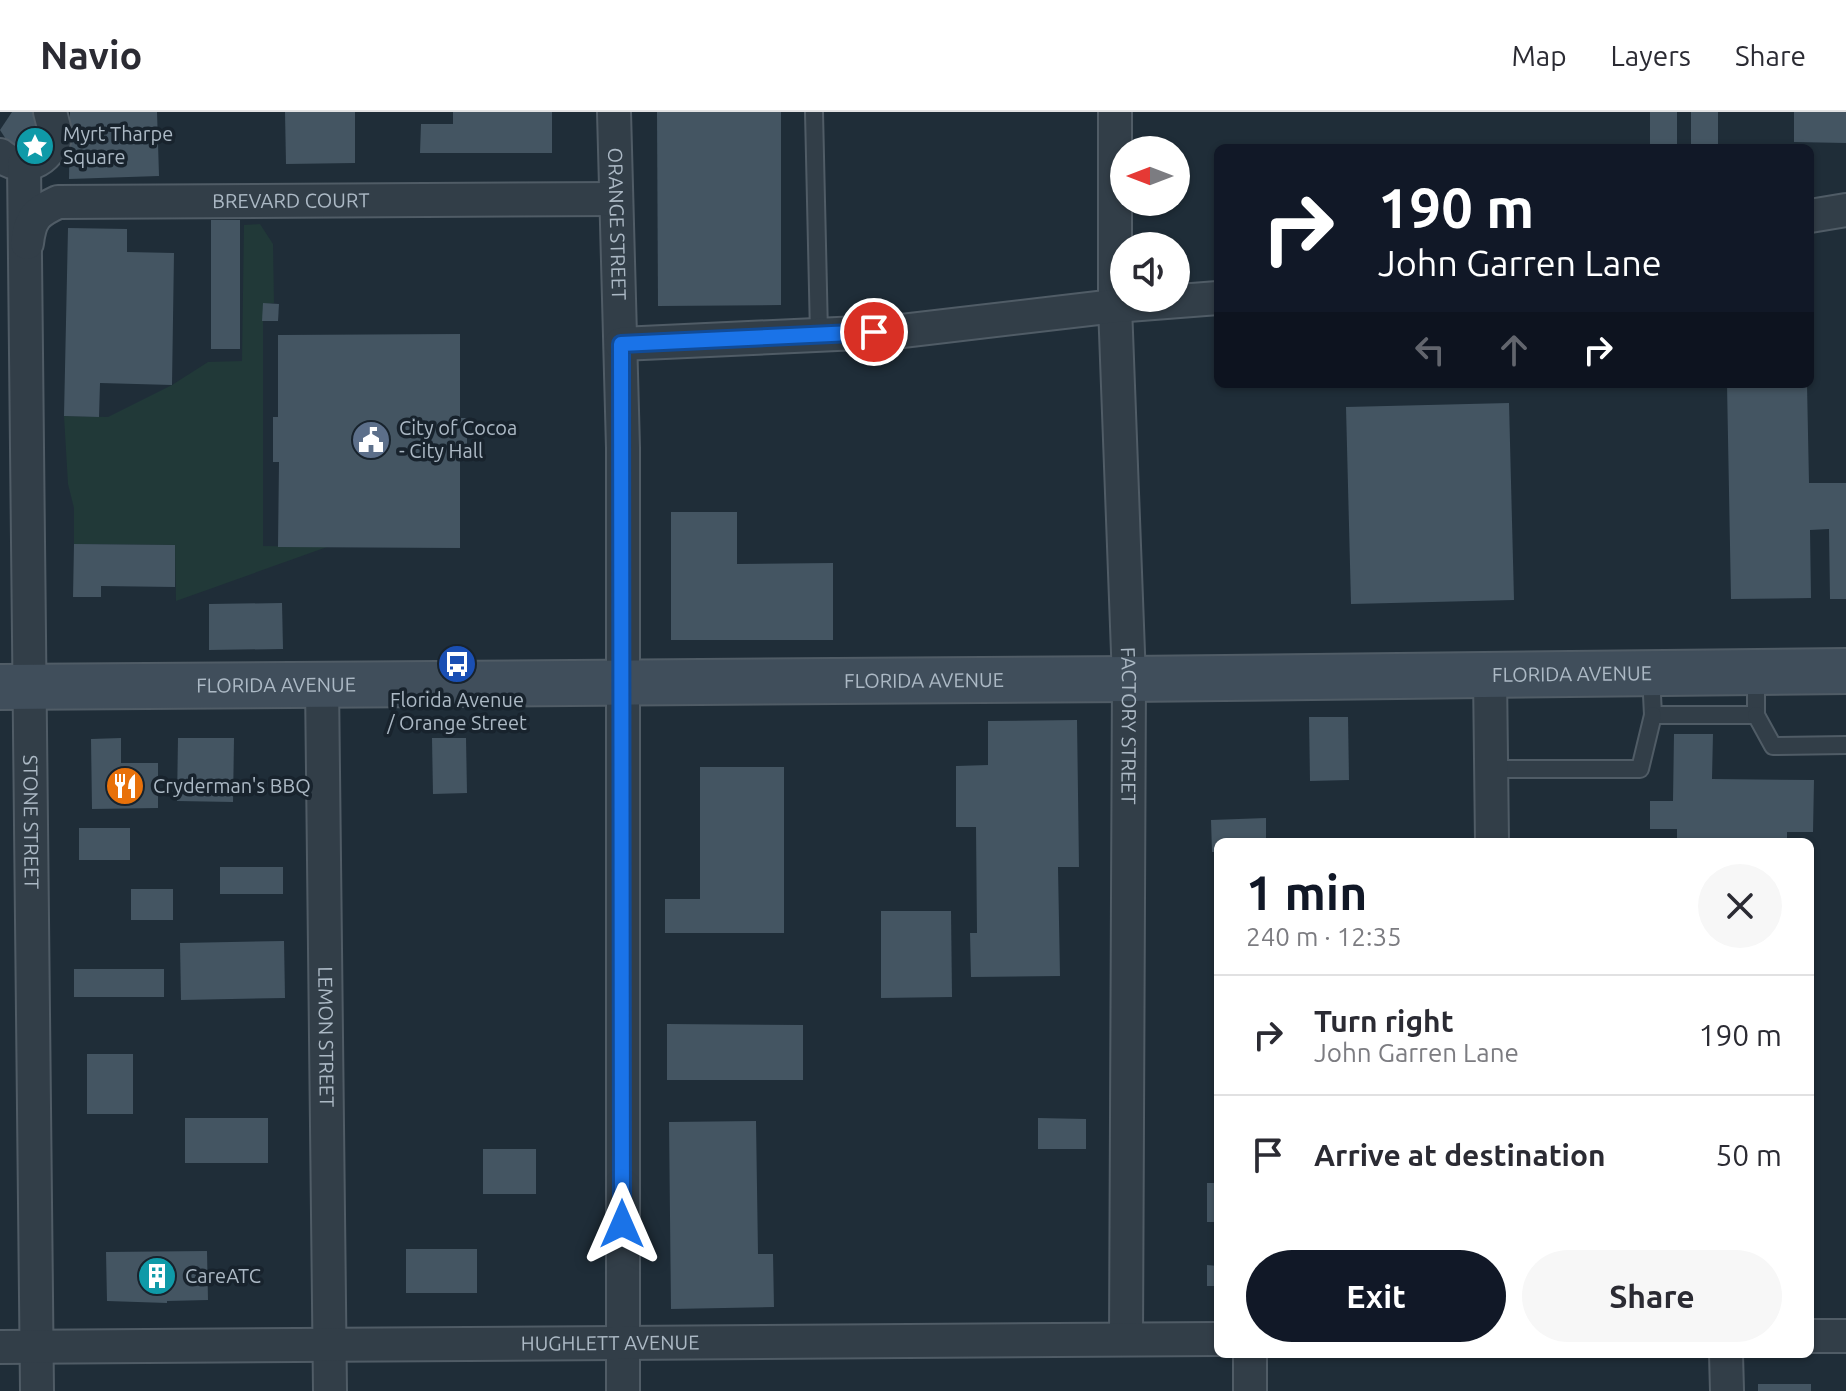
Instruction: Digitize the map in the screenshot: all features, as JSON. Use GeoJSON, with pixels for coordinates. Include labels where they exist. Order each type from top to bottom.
{"type":"FeatureCollection","features":[{"type":"Feature","properties":{"kind":"street"},"geometry":{"type":"LineString","coordinates":[[12,254],[12,160],[37,161],[46,155],[56,135],[50,112]]}},
{"type":"Feature","properties":{"kind":"street","name":"ORANGE STREET"},"geometry":{"type":"LineString","coordinates":[[614,112],[621,344],[623,1391]]}},
{"type":"Feature","properties":{"kind":"street","name":"FACTORY STREET"},"geometry":{"type":"LineString","coordinates":[[1115,112],[1115,232]]}},
{"type":"Feature","properties":{"kind":"street","name":"BREVARD COURT"},"geometry":{"type":"LineString","coordinates":[[12,254],[39,211],[58,202],[616,199]]}},
{"type":"Feature","properties":{"kind":"street"},"geometry":{"type":"LineString","coordinates":[[1814,215],[1846,210]]}},
{"type":"Feature","properties":{"kind":"street","name":"STONE STREET"},"geometry":{"type":"LineString","coordinates":[[12,254],[15,686],[37,1391]]}},
{"type":"Feature","properties":{"kind":"street"},"geometry":{"type":"LineString","coordinates":[[1190,300],[1214,298]]}},
{"type":"Feature","properties":{"kind":"street"},"geometry":{"type":"LineString","coordinates":[[621,344],[902,331],[1110,307]]}},
{"type":"Feature","properties":{"kind":"street","name":"FACTORY STREET"},"geometry":{"type":"LineString","coordinates":[[1115,312],[1129,679],[1126,1339]]}},
{"type":"Feature","properties":{"kind":"street","name":"FLORIDA AVENUE"},"geometry":{"type":"LineString","coordinates":[[15,686],[1846,671]]}},
{"type":"Feature","properties":{"kind":"street"},"geometry":{"type":"LineString","coordinates":[[1490,674],[1492,838]]}},
{"type":"Feature","properties":{"kind":"street","name":"LEMON STREET"},"geometry":{"type":"LineString","coordinates":[[322,683],[330,1391]]}},
{"type":"Feature","properties":{"kind":"street"},"geometry":{"type":"LineString","coordinates":[[1814,1336],[1846,1336]]}},
{"type":"Feature","properties":{"kind":"street","name":"HUGHLETT AVENUE"},"geometry":{"type":"LineString","coordinates":[[0,1347],[1214,1339]]}},
{"type":"Feature","properties":{"kind":"street"},"geometry":{"type":"LineString","coordinates":[[1250,1358],[1250,1391]]}},
{"type":"Feature","properties":{"kind":"street"},"geometry":{"type":"LineString","coordinates":[[1726,1358],[1727,1391]]}},
{"type":"Feature","properties":{"kind":"lane"},"geometry":{"type":"LineString","coordinates":[[814,112],[819,334]]}},
{"type":"Feature","properties":{"kind":"lane"},"geometry":{"type":"LineString","coordinates":[[1756,672],[1756,715],[1773,746],[1846,745]]}},
{"type":"Feature","properties":{"kind":"lane"},"geometry":{"type":"LineString","coordinates":[[1491,769],[1640,769],[1653,715],[1651,673]]}},
{"type":"Feature","properties":{"kind":"lane"},"geometry":{"type":"LineString","coordinates":[[1653,715],[1756,715]]}},
{"type":"Feature","properties":{"kind":"green space"},"geometry":{"type":"Polygon","coordinates":[[[260,224],[273,244],[274,303],[263,304],[263,546],[327,547],[176,601],[175,545],[74,544],[74,508],[68,484],[64,416],[108,417],[172,385],[208,362],[242,361],[244,225],[260,224]]]}},
{"type":"Feature","properties":{"kind":"building"},"geometry":{"type":"Polygon","coordinates":[[[12,112],[36,112],[45,132],[36,149],[13,150],[0,130],[12,112]]]}},
{"type":"Feature","properties":{"kind":"building"},"geometry":{"type":"Polygon","coordinates":[[[70,112],[157,112],[159,176],[69,179],[70,112]]]}},
{"type":"Feature","properties":{"kind":"building"},"geometry":{"type":"Polygon","coordinates":[[[285,112],[355,112],[355,163],[286,164],[285,112]]]}},
{"type":"Feature","properties":{"kind":"building"},"geometry":{"type":"Polygon","coordinates":[[[453,112],[552,112],[552,153],[420,153],[421,124],[453,124],[453,112]]]}},
{"type":"Feature","properties":{"kind":"building"},"geometry":{"type":"Polygon","coordinates":[[[657,112],[781,112],[781,305],[658,306],[657,112]]]}},
{"type":"Feature","properties":{"kind":"building"},"geometry":{"type":"Polygon","coordinates":[[[1650,112],[1677,112],[1677,144],[1650,144],[1650,112]]]}},
{"type":"Feature","properties":{"kind":"building"},"geometry":{"type":"Polygon","coordinates":[[[1691,112],[1718,112],[1718,144],[1691,144],[1691,112]]]}},
{"type":"Feature","properties":{"kind":"building"},"geometry":{"type":"Polygon","coordinates":[[[1794,112],[1846,112],[1846,143],[1794,142],[1794,112]]]}},
{"type":"Feature","properties":{"kind":"building"},"geometry":{"type":"Polygon","coordinates":[[[211,220],[240,220],[240,349],[211,349],[211,220]]]}},
{"type":"Feature","properties":{"kind":"building"},"geometry":{"type":"Polygon","coordinates":[[[68,228],[127,229],[127,252],[174,253],[172,385],[100,383],[99,417],[64,416],[68,228]]]}},
{"type":"Feature","properties":{"kind":"building"},"geometry":{"type":"Polygon","coordinates":[[[263,303],[279,304],[278,321],[262,321],[263,303]]]}},
{"type":"Feature","properties":{"kind":"building"},"geometry":{"type":"Polygon","coordinates":[[[460,334],[460,418],[467,418],[467,458],[460,460],[460,548],[278,547],[279,462],[273,462],[273,417],[278,417],[278,335],[460,334]]]}},
{"type":"Feature","properties":{"kind":"building"},"geometry":{"type":"Polygon","coordinates":[[[1727,388],[1807,388],[1809,483],[1846,483],[1846,599],[1830,599],[1829,529],[1810,530],[1811,598],[1731,599],[1727,388]]]}},
{"type":"Feature","properties":{"kind":"building"},"geometry":{"type":"Polygon","coordinates":[[[1509,403],[1514,600],[1351,604],[1346,407],[1509,403]]]}},
{"type":"Feature","properties":{"kind":"building"},"geometry":{"type":"Polygon","coordinates":[[[671,512],[737,512],[737,564],[833,563],[833,640],[671,640],[671,512]]]}},
{"type":"Feature","properties":{"kind":"building"},"geometry":{"type":"Polygon","coordinates":[[[74,544],[175,545],[175,587],[101,586],[101,597],[73,597],[74,544]]]}},
{"type":"Feature","properties":{"kind":"building"},"geometry":{"type":"Polygon","coordinates":[[[282,603],[283,649],[209,650],[209,604],[282,603]]]}},
{"type":"Feature","properties":{"kind":"building"},"geometry":{"type":"Polygon","coordinates":[[[1309,717],[1348,717],[1349,780],[1310,781],[1309,717]]]}},
{"type":"Feature","properties":{"kind":"building"},"geometry":{"type":"Polygon","coordinates":[[[1077,720],[1079,867],[1058,867],[1060,976],[971,977],[970,933],[977,933],[976,827],[956,827],[956,766],[988,765],[988,721],[1077,720]]]}},
{"type":"Feature","properties":{"kind":"building"},"geometry":{"type":"Polygon","coordinates":[[[1674,734],[1713,734],[1712,779],[1814,780],[1813,832],[1787,832],[1787,838],[1677,838],[1677,829],[1650,829],[1650,801],[1673,801],[1674,734]]]}},
{"type":"Feature","properties":{"kind":"building","name":"Cryderman's BBQ"},"geometry":{"type":"Polygon","coordinates":[[[121,738],[121,763],[158,763],[158,808],[92,809],[91,739],[121,738]]]}},
{"type":"Feature","properties":{"kind":"building"},"geometry":{"type":"Polygon","coordinates":[[[178,738],[234,738],[233,802],[177,801],[178,738]]]}},
{"type":"Feature","properties":{"kind":"building"},"geometry":{"type":"Polygon","coordinates":[[[432,738],[466,738],[467,793],[433,794],[432,738]]]}},
{"type":"Feature","properties":{"kind":"building"},"geometry":{"type":"Polygon","coordinates":[[[700,767],[784,767],[784,933],[665,933],[665,899],[700,899],[700,767]]]}},
{"type":"Feature","properties":{"kind":"building"},"geometry":{"type":"Polygon","coordinates":[[[1266,818],[1266,838],[1214,838],[1212,852],[1211,820],[1266,818]]]}},
{"type":"Feature","properties":{"kind":"building"},"geometry":{"type":"Polygon","coordinates":[[[79,828],[130,828],[130,860],[79,860],[79,828]]]}},
{"type":"Feature","properties":{"kind":"building"},"geometry":{"type":"Polygon","coordinates":[[[220,867],[283,867],[283,894],[220,894],[220,867]]]}},
{"type":"Feature","properties":{"kind":"building"},"geometry":{"type":"Polygon","coordinates":[[[131,889],[173,889],[173,920],[131,920],[131,889]]]}},
{"type":"Feature","properties":{"kind":"building"},"geometry":{"type":"Polygon","coordinates":[[[881,911],[951,911],[952,997],[881,998],[881,911]]]}},
{"type":"Feature","properties":{"kind":"building"},"geometry":{"type":"Polygon","coordinates":[[[284,941],[285,998],[181,1000],[180,943],[284,941]]]}},
{"type":"Feature","properties":{"kind":"building"},"geometry":{"type":"Polygon","coordinates":[[[74,969],[164,969],[164,997],[74,997],[74,969]]]}},
{"type":"Feature","properties":{"kind":"building"},"geometry":{"type":"Polygon","coordinates":[[[667,1024],[803,1025],[803,1080],[667,1080],[667,1024]]]}},
{"type":"Feature","properties":{"kind":"building"},"geometry":{"type":"Polygon","coordinates":[[[87,1054],[133,1054],[133,1114],[87,1114],[87,1054]]]}},
{"type":"Feature","properties":{"kind":"building"},"geometry":{"type":"Polygon","coordinates":[[[185,1118],[268,1118],[268,1163],[185,1163],[185,1118]]]}},
{"type":"Feature","properties":{"kind":"building"},"geometry":{"type":"Polygon","coordinates":[[[1038,1118],[1086,1119],[1086,1149],[1038,1149],[1038,1118]]]}},
{"type":"Feature","properties":{"kind":"building"},"geometry":{"type":"Polygon","coordinates":[[[756,1121],[758,1254],[773,1254],[774,1307],[671,1309],[669,1122],[756,1121]]]}},
{"type":"Feature","properties":{"kind":"building"},"geometry":{"type":"Polygon","coordinates":[[[483,1149],[536,1149],[536,1194],[483,1194],[483,1149]]]}},
{"type":"Feature","properties":{"kind":"building"},"geometry":{"type":"Polygon","coordinates":[[[1207,1183],[1214,1183],[1214,1222],[1207,1222],[1207,1183]]]}},
{"type":"Feature","properties":{"kind":"building"},"geometry":{"type":"Polygon","coordinates":[[[406,1249],[477,1249],[477,1293],[406,1293],[406,1249]]]}},
{"type":"Feature","properties":{"kind":"building","name":"CareATC"},"geometry":{"type":"Polygon","coordinates":[[[207,1251],[208,1300],[167,1303],[107,1301],[106,1252],[207,1251]]]}},
{"type":"Feature","properties":{"kind":"building"},"geometry":{"type":"Polygon","coordinates":[[[1207,1265],[1214,1266],[1214,1286],[1207,1286],[1207,1265]]]}},
{"type":"Feature","properties":{"kind":"building"},"geometry":{"type":"Polygon","coordinates":[[[1758,1384],[1811,1384],[1811,1391],[1758,1391],[1758,1384]]]}},
{"type":"Feature","properties":{"kind":"place","name":"Myrt Tharpe Square"},"geometry":{"type":"Point","coordinates":[35,146]}},
{"type":"Feature","properties":{"kind":"place","name":"City of Cocoa - City Hall"},"geometry":{"type":"Point","coordinates":[371,440]}},
{"type":"Feature","properties":{"kind":"place","name":"Florida Avenue / Orange Street"},"geometry":{"type":"Point","coordinates":[457,664]}},
{"type":"Feature","properties":{"kind":"place","name":"Cryderman's BBQ"},"geometry":{"type":"Point","coordinates":[125,786]}},
{"type":"Feature","properties":{"kind":"place","name":"CareATC"},"geometry":{"type":"Point","coordinates":[157,1276]}},
{"type":"Feature","properties":{"kind":"route"},"geometry":{"type":"LineString","coordinates":[[622,1224],[621,344],[874,332]]}}]}
